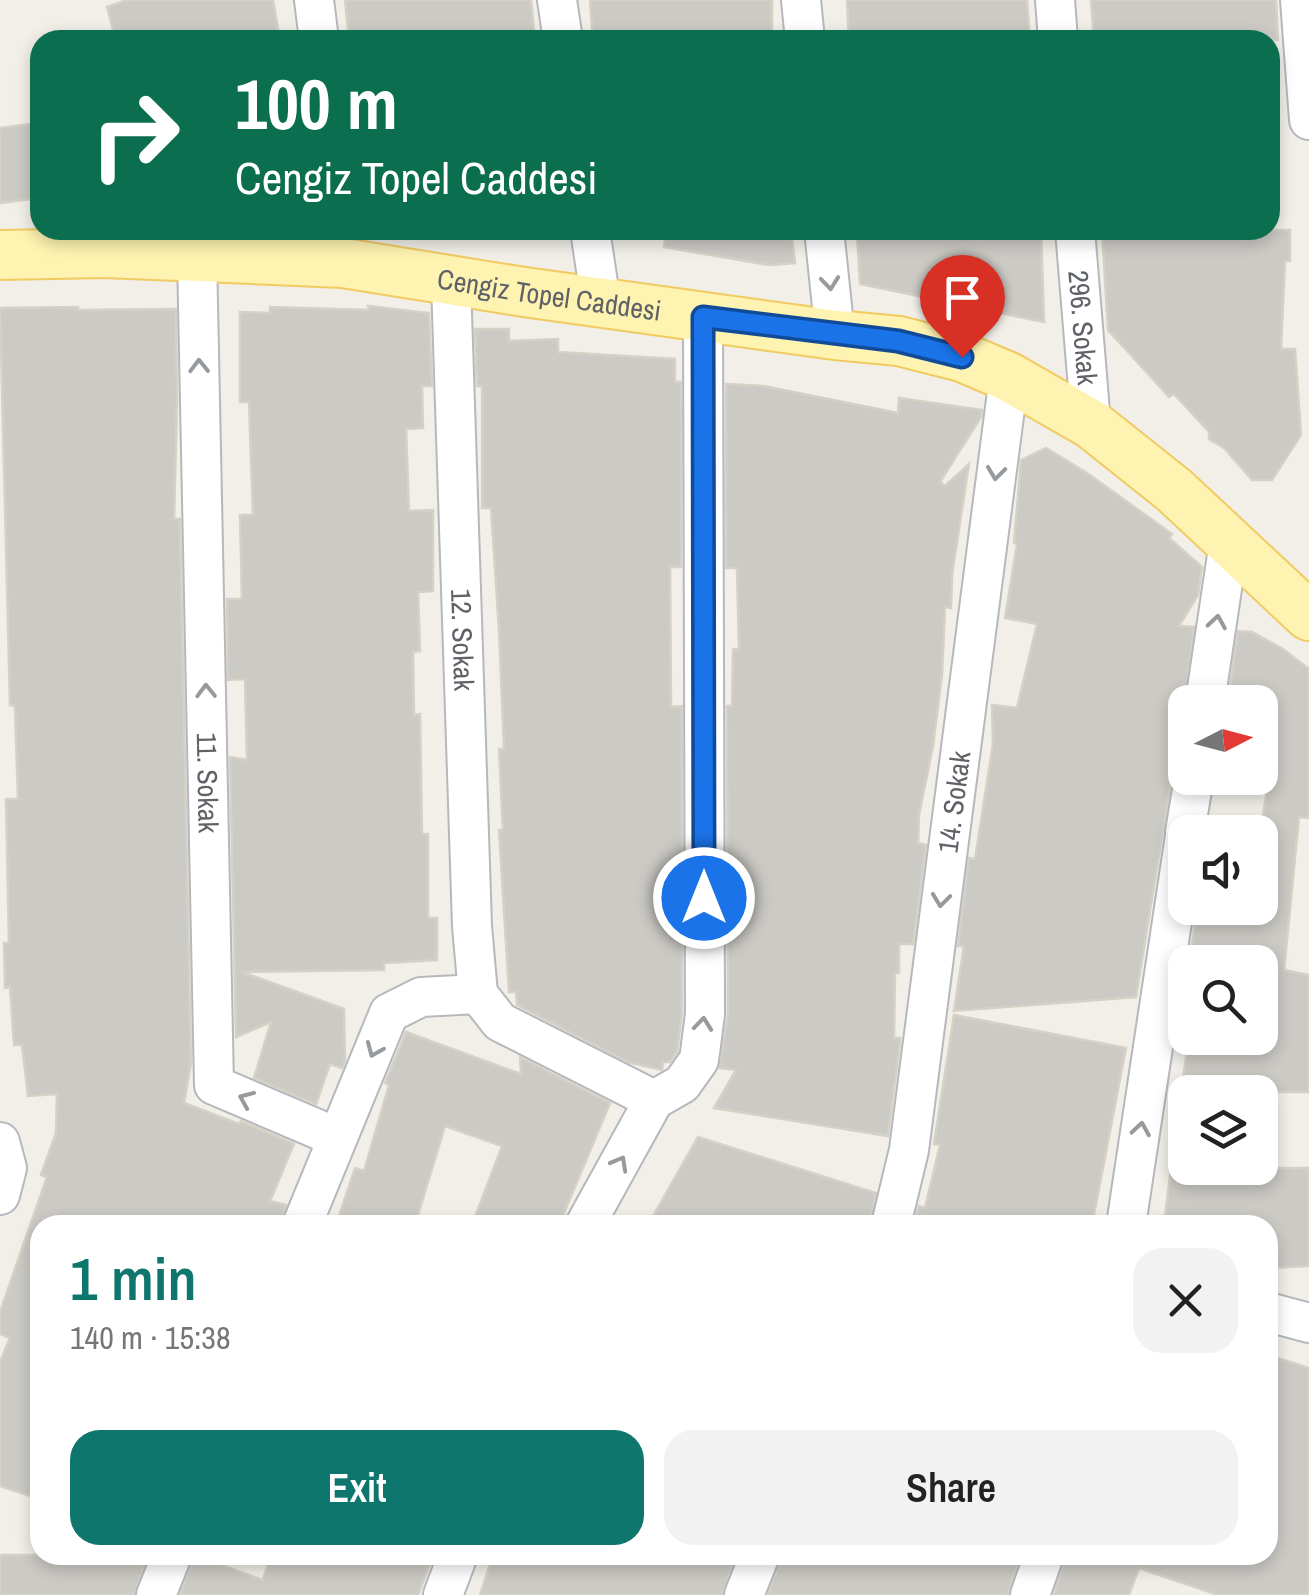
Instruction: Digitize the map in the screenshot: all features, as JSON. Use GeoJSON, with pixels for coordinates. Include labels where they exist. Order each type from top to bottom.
{"type":"FeatureCollection","features":[{"type":"Feature","properties":{"kind":"main road","name":"Cengiz Topel Caddesi"},"geometry":{"type":"LineString","coordinates":[[0,255],[197,255],[341,246],[451,282],[898,341],[962,357],[1009,377],[1091,424],[1174,490],[1309,616]]}},
{"type":"Feature","properties":{"kind":"street"},"geometry":{"type":"LineString","coordinates":[[314,0],[318,30]]}},
{"type":"Feature","properties":{"kind":"street"},"geometry":{"type":"LineString","coordinates":[[557,0],[561,30]]}},
{"type":"Feature","properties":{"kind":"street"},"geometry":{"type":"LineString","coordinates":[[802,0],[805,30]]}},
{"type":"Feature","properties":{"kind":"street"},"geometry":{"type":"LineString","coordinates":[[1055,0],[1057,30]]}},
{"type":"Feature","properties":{"kind":"street"},"geometry":{"type":"LineString","coordinates":[[1300,0],[1309,120]]}},
{"type":"Feature","properties":{"kind":"street"},"geometry":{"type":"LineString","coordinates":[[592,240],[601,302]]}},
{"type":"Feature","properties":{"kind":"street"},"geometry":{"type":"LineString","coordinates":[[825,240],[835,335]]}},
{"type":"Feature","properties":{"kind":"street","name":"296. Sokak"},"geometry":{"type":"LineString","coordinates":[[1075,240],[1091,424]]}},
{"type":"Feature","properties":{"kind":"street","name":"11. Sokak"},"geometry":{"type":"LineString","coordinates":[[197,255],[214,1085],[336,1138]]}},
{"type":"Feature","properties":{"kind":"street","name":"12. Sokak"},"geometry":{"type":"LineString","coordinates":[[451,282],[472,926],[478,994]]}},
{"type":"Feature","properties":{"kind":"street"},"geometry":{"type":"LineString","coordinates":[[591,1215],[654,1100],[682,1084],[699,1060],[704,1014],[703,317]]}},
{"type":"Feature","properties":{"kind":"street","name":"14. Sokak"},"geometry":{"type":"LineString","coordinates":[[893,1215],[911,1130],[1009,377]]}},
{"type":"Feature","properties":{"kind":"street"},"geometry":{"type":"LineString","coordinates":[[1208,685],[1230,542]]}},
{"type":"Feature","properties":{"kind":"street"},"geometry":{"type":"LineString","coordinates":[[1128,1215],[1171,925]]}},
{"type":"Feature","properties":{"kind":"street"},"geometry":{"type":"LineString","coordinates":[[306,1215],[390,1013],[421,997],[478,994],[500,1022],[654,1100]]}},
{"type":"Feature","properties":{"kind":"street"},"geometry":{"type":"LineString","coordinates":[[0,1142],[6,1168],[0,1194]]}},
{"type":"Feature","properties":{"kind":"street"},"geometry":{"type":"LineString","coordinates":[[1278,1315],[1309,1323]]}},
{"type":"Feature","properties":{"kind":"street"},"geometry":{"type":"LineString","coordinates":[[156,1595],[168,1565]]}},
{"type":"Feature","properties":{"kind":"street"},"geometry":{"type":"LineString","coordinates":[[443,1595],[454,1565]]}},
{"type":"Feature","properties":{"kind":"street"},"geometry":{"type":"LineString","coordinates":[[744,1595],[756,1565]]}},
{"type":"Feature","properties":{"kind":"street"},"geometry":{"type":"LineString","coordinates":[[1030,1595],[1040,1565]]}},
{"type":"Feature","properties":{"kind":"building"},"geometry":{"type":"Polygon","coordinates":[[[127,0],[273,0],[278,30],[113,30],[107,7],[127,0]]]}},
{"type":"Feature","properties":{"kind":"building"},"geometry":{"type":"Polygon","coordinates":[[[345,0],[531,0],[534,30],[348,30],[345,0]]]}},
{"type":"Feature","properties":{"kind":"building"},"geometry":{"type":"Polygon","coordinates":[[[590,0],[772,0],[772,30],[592,30],[590,0]]]}},
{"type":"Feature","properties":{"kind":"building"},"geometry":{"type":"Polygon","coordinates":[[[847,0],[1027,0],[1029,30],[848,30],[847,0]]]}},
{"type":"Feature","properties":{"kind":"building"},"geometry":{"type":"Polygon","coordinates":[[[1091,0],[1276,0],[1278,30],[1093,30],[1091,0]]]}},
{"type":"Feature","properties":{"kind":"building"},"geometry":{"type":"Polygon","coordinates":[[[30,124],[30,199],[0,203],[0,128],[30,124]]]}},
{"type":"Feature","properties":{"kind":"building"},"geometry":{"type":"Polygon","coordinates":[[[1280,230],[1290,230],[1281,349],[1295,349],[1301,435],[1272,480],[1252,480],[1224,448],[1209,439],[1209,432],[1174,394],[1169,397],[1108,330],[1103,240],[1280,240],[1280,230]]]}},
{"type":"Feature","properties":{"kind":"building"},"geometry":{"type":"Polygon","coordinates":[[[665,240],[792,240],[795,263],[769,265],[664,247],[665,240]]]}},
{"type":"Feature","properties":{"kind":"building"},"geometry":{"type":"Polygon","coordinates":[[[857,240],[1041,240],[1044,322],[860,284],[857,240]]]}},
{"type":"Feature","properties":{"kind":"building"},"geometry":{"type":"Polygon","coordinates":[[[368,306],[429,313],[432,386],[422,386],[423,428],[406,429],[409,511],[433,510],[433,591],[418,592],[420,651],[413,652],[414,715],[420,714],[422,834],[428,834],[428,918],[437,918],[437,960],[384,963],[384,970],[242,972],[344,1009],[345,1061],[342,1068],[330,1064],[316,1104],[254,1078],[271,1022],[236,1037],[230,757],[247,760],[245,679],[228,680],[227,599],[242,599],[240,515],[253,515],[249,402],[240,402],[240,312],[270,313],[270,307],[369,310],[368,306]]]}},
{"type":"Feature","properties":{"kind":"building"},"geometry":{"type":"Polygon","coordinates":[[[0,308],[176,309],[174,519],[180,519],[191,1063],[184,1103],[239,1124],[241,1121],[294,1144],[270,1201],[286,1205],[283,1215],[34,1215],[47,1177],[41,1175],[56,1133],[57,1094],[28,1096],[22,1045],[14,1045],[10,987],[5,988],[4,943],[9,943],[6,799],[18,799],[15,706],[10,705],[0,308]]]}},
{"type":"Feature","properties":{"kind":"building"},"geometry":{"type":"Polygon","coordinates":[[[475,329],[509,329],[509,341],[558,339],[558,352],[675,359],[675,382],[681,382],[681,567],[670,567],[671,707],[682,706],[682,1013],[677,1052],[670,1062],[663,1062],[662,1070],[628,1062],[517,1005],[516,992],[509,992],[499,830],[503,830],[499,749],[504,749],[499,630],[491,508],[482,508],[482,386],[477,386],[475,329]]]}},
{"type":"Feature","properties":{"kind":"building"},"geometry":{"type":"Polygon","coordinates":[[[726,384],[764,386],[898,413],[899,398],[982,410],[940,482],[945,486],[969,464],[952,575],[951,608],[945,607],[933,746],[919,815],[918,843],[926,845],[913,944],[899,944],[899,973],[895,973],[894,1038],[900,1038],[900,1043],[888,1136],[714,1108],[736,1070],[719,1068],[728,1014],[727,706],[732,706],[733,649],[739,649],[737,568],[726,568],[726,384]]]}},
{"type":"Feature","properties":{"kind":"building"},"geometry":{"type":"Polygon","coordinates":[[[1046,448],[1172,534],[1169,538],[1202,567],[1198,595],[1179,626],[1194,627],[1187,685],[1168,685],[1169,795],[1136,997],[954,1011],[964,946],[958,946],[969,858],[975,859],[993,744],[992,705],[1017,708],[1037,624],[1005,618],[1017,544],[1014,543],[1021,460],[1046,448]]]}},
{"type":"Feature","properties":{"kind":"building"},"geometry":{"type":"Polygon","coordinates":[[[1238,631],[1252,632],[1309,669],[1309,818],[1299,817],[1284,970],[1309,975],[1309,1092],[1278,1092],[1278,1075],[1184,1075],[1186,1055],[1278,1055],[1278,945],[1192,945],[1195,925],[1278,925],[1278,815],[1263,815],[1266,795],[1278,795],[1278,685],[1230,685],[1238,631]]]}},
{"type":"Feature","properties":{"kind":"building"},"geometry":{"type":"Polygon","coordinates":[[[954,1015],[1126,1048],[1094,1215],[917,1215],[919,1206],[925,1208],[940,1145],[934,1144],[954,1015]]]}},
{"type":"Feature","properties":{"kind":"building"},"geometry":{"type":"Polygon","coordinates":[[[406,1032],[521,1074],[520,1057],[610,1103],[563,1215],[476,1215],[502,1146],[445,1126],[418,1215],[339,1215],[355,1168],[364,1171],[389,1085],[385,1083],[406,1032]]]}},
{"type":"Feature","properties":{"kind":"building"},"geometry":{"type":"Polygon","coordinates":[[[698,1137],[876,1193],[871,1215],[654,1215],[698,1137]]]}},
{"type":"Feature","properties":{"kind":"building"},"geometry":{"type":"Polygon","coordinates":[[[1278,1168],[1309,1168],[1309,1266],[1278,1268],[1278,1215],[1165,1215],[1169,1185],[1278,1185],[1278,1168]]]}},
{"type":"Feature","properties":{"kind":"building"},"geometry":{"type":"Polygon","coordinates":[[[30,1226],[30,1496],[0,1486],[0,1362],[10,1338],[0,1334],[0,1312],[30,1226]]]}},
{"type":"Feature","properties":{"kind":"building"},"geometry":{"type":"Polygon","coordinates":[[[1278,1358],[1309,1368],[1309,1595],[1218,1595],[1139,1568],[1129,1595],[1054,1595],[1063,1565],[1278,1565],[1278,1358]]]}},
{"type":"Feature","properties":{"kind":"building"},"geometry":{"type":"Polygon","coordinates":[[[0,1555],[30,1555],[30,1565],[144,1565],[134,1595],[0,1595],[0,1555]]]}},
{"type":"Feature","properties":{"kind":"building"},"geometry":{"type":"Polygon","coordinates":[[[190,1565],[222,1565],[263,1580],[268,1565],[429,1566],[418,1595],[180,1595],[190,1565]]]}},
{"type":"Feature","properties":{"kind":"building"},"geometry":{"type":"Polygon","coordinates":[[[490,1565],[732,1565],[722,1595],[480,1595],[490,1565]]]}},
{"type":"Feature","properties":{"kind":"building"},"geometry":{"type":"Polygon","coordinates":[[[778,1565],[1017,1565],[1008,1595],[768,1595],[778,1565]]]}},
{"type":"Feature","properties":{"kind":"route"},"geometry":{"type":"LineString","coordinates":[[704,898],[703,317],[898,341],[962,357]]}}]}
